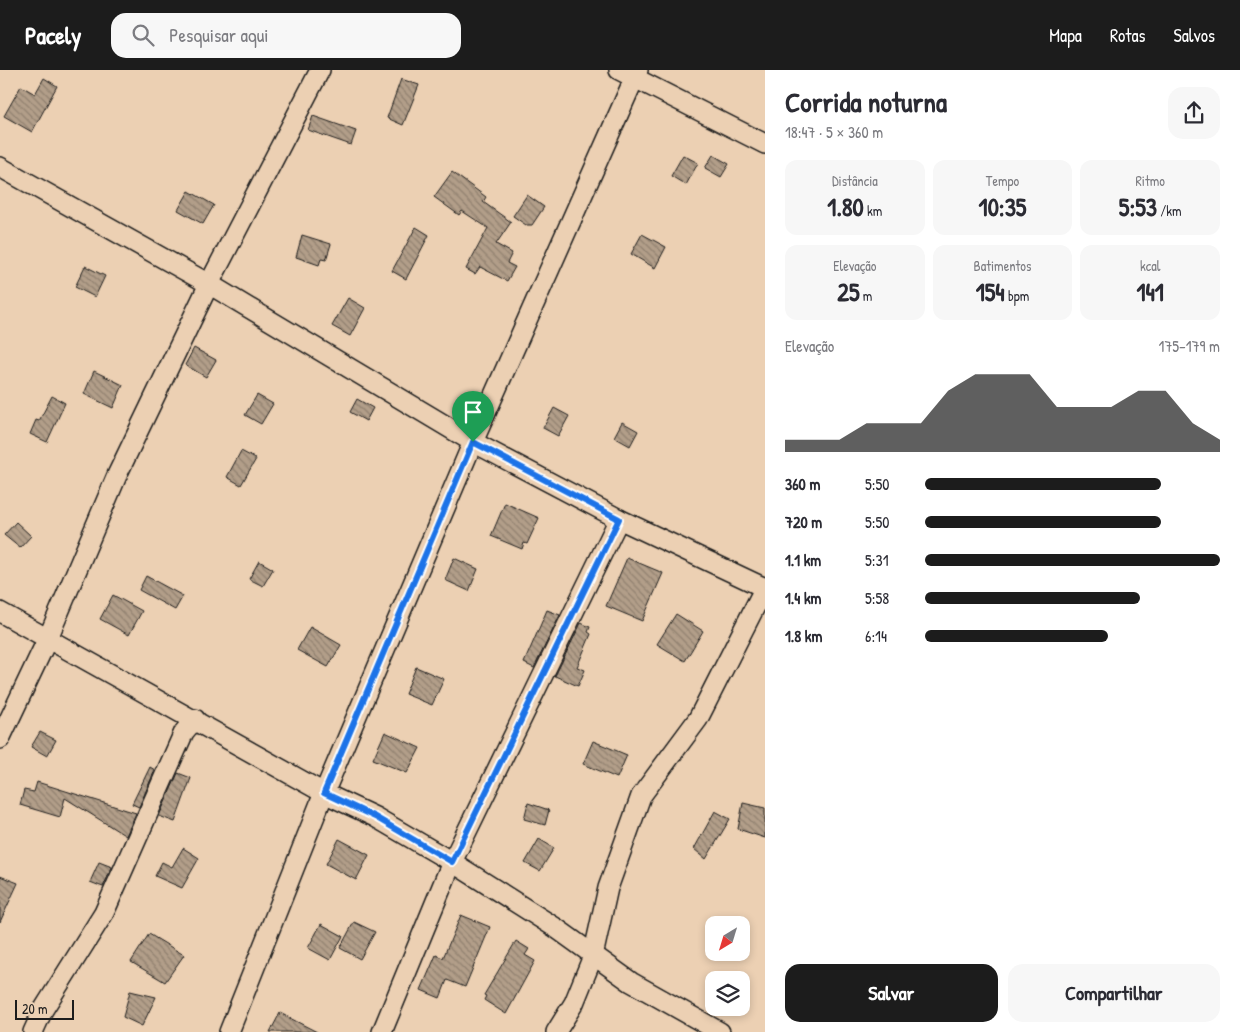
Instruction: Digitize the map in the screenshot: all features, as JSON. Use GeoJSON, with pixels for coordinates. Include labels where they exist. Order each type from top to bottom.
{"type":"FeatureCollection","features":[{"type":"Feature","properties":{"kind":"street"},"geometry":{"type":"LineString","coordinates":[[0,739],[48,638],[118,473],[209,284],[320,70]]}},
{"type":"Feature","properties":{"kind":"street"},"geometry":{"type":"LineString","coordinates":[[228,1032],[324,793],[630,73],[765,144]]}},
{"type":"Feature","properties":{"kind":"street"},"geometry":{"type":"LineString","coordinates":[[0,167],[209,284],[473,442],[619,519],[765,588],[698,719],[641,796],[608,888],[594,956],[574,1003],[556,1032]]}},
{"type":"Feature","properties":{"kind":"street"},"geometry":{"type":"LineString","coordinates":[[382,1032],[452,862],[619,519]]}},
{"type":"Feature","properties":{"kind":"street"},"geometry":{"type":"LineString","coordinates":[[0,612],[195,719],[324,793],[375,817],[452,862],[556,928],[631,982],[720,1032]]}},
{"type":"Feature","properties":{"kind":"street"},"geometry":{"type":"LineString","coordinates":[[33,1032],[43,1010],[104,913],[184,732],[195,719]]}},
{"type":"Feature","properties":{"kind":"building"},"geometry":{"type":"Polygon","coordinates":[[[44,78],[57,86],[32,132],[4,116],[21,86],[35,94],[44,78]]]}},
{"type":"Feature","properties":{"kind":"building"},"geometry":{"type":"Polygon","coordinates":[[[401,79],[419,85],[403,125],[387,118],[401,79]]]}},
{"type":"Feature","properties":{"kind":"building"},"geometry":{"type":"Polygon","coordinates":[[[313,116],[356,131],[351,145],[308,130],[313,116]]]}},
{"type":"Feature","properties":{"kind":"building"},"geometry":{"type":"Polygon","coordinates":[[[683,155],[698,163],[686,185],[671,176],[683,155]]]}},
{"type":"Feature","properties":{"kind":"building"},"geometry":{"type":"Polygon","coordinates":[[[713,155],[729,164],[721,177],[705,168],[713,155]]]}},
{"type":"Feature","properties":{"kind":"building"},"geometry":{"type":"Polygon","coordinates":[[[452,172],[486,197],[483,202],[511,222],[496,244],[512,253],[507,263],[515,267],[507,281],[480,267],[475,274],[466,269],[488,228],[462,211],[459,215],[434,197],[452,172]]]}},
{"type":"Feature","properties":{"kind":"building"},"geometry":{"type":"Polygon","coordinates":[[[189,191],[214,205],[203,224],[178,210],[189,191]]]}},
{"type":"Feature","properties":{"kind":"building"},"geometry":{"type":"Polygon","coordinates":[[[527,195],[544,207],[532,225],[526,225],[513,216],[527,195]]]}},
{"type":"Feature","properties":{"kind":"building"},"geometry":{"type":"Polygon","coordinates":[[[416,227],[429,235],[406,279],[392,271],[416,227]]]}},
{"type":"Feature","properties":{"kind":"building"},"geometry":{"type":"Polygon","coordinates":[[[642,234],[666,247],[655,268],[631,254],[642,234]]]}},
{"type":"Feature","properties":{"kind":"building"},"geometry":{"type":"Polygon","coordinates":[[[302,235],[331,244],[326,260],[321,259],[319,265],[296,257],[302,235]]]}},
{"type":"Feature","properties":{"kind":"building"},"geometry":{"type":"Polygon","coordinates":[[[85,266],[105,276],[95,297],[75,287],[85,266]]]}},
{"type":"Feature","properties":{"kind":"building"},"geometry":{"type":"Polygon","coordinates":[[[348,298],[365,308],[350,336],[332,326],[348,298]]]}},
{"type":"Feature","properties":{"kind":"building"},"geometry":{"type":"Polygon","coordinates":[[[194,348],[216,360],[206,377],[185,365],[194,348]]]}},
{"type":"Feature","properties":{"kind":"building"},"geometry":{"type":"Polygon","coordinates":[[[94,371],[123,385],[113,408],[84,394],[94,371]]]}},
{"type":"Feature","properties":{"kind":"building"},"geometry":{"type":"Polygon","coordinates":[[[257,395],[273,404],[261,424],[245,415],[257,395]]]}},
{"type":"Feature","properties":{"kind":"building"},"geometry":{"type":"Polygon","coordinates":[[[52,396],[65,403],[47,442],[30,434],[36,420],[39,421],[52,396]]]}},
{"type":"Feature","properties":{"kind":"building"},"geometry":{"type":"Polygon","coordinates":[[[357,399],[373,408],[366,421],[350,412],[357,399]]]}},
{"type":"Feature","properties":{"kind":"building"},"geometry":{"type":"Polygon","coordinates":[[[554,408],[569,416],[558,436],[543,428],[554,408]]]}},
{"type":"Feature","properties":{"kind":"building"},"geometry":{"type":"Polygon","coordinates":[[[622,422],[638,431],[630,446],[614,437],[622,422]]]}},
{"type":"Feature","properties":{"kind":"building"},"geometry":{"type":"Polygon","coordinates":[[[241,451],[256,459],[241,485],[227,477],[241,451]]]}},
{"type":"Feature","properties":{"kind":"building"},"geometry":{"type":"Polygon","coordinates":[[[505,503],[539,518],[527,544],[524,543],[522,549],[491,536],[505,503]]]}},
{"type":"Feature","properties":{"kind":"building"},"geometry":{"type":"Polygon","coordinates":[[[16,522],[31,536],[20,548],[4,535],[16,522]]]}},
{"type":"Feature","properties":{"kind":"building"},"geometry":{"type":"Polygon","coordinates":[[[454,558],[478,569],[469,591],[445,580],[454,558]]]}},
{"type":"Feature","properties":{"kind":"building"},"geometry":{"type":"Polygon","coordinates":[[[627,558],[663,573],[642,621],[606,606],[627,558]]]}},
{"type":"Feature","properties":{"kind":"building"},"geometry":{"type":"Polygon","coordinates":[[[259,561],[273,569],[263,586],[249,579],[259,561]]]}},
{"type":"Feature","properties":{"kind":"building"},"geometry":{"type":"Polygon","coordinates":[[[146,576],[183,596],[175,610],[139,590],[146,576]]]}},
{"type":"Feature","properties":{"kind":"building"},"geometry":{"type":"Polygon","coordinates":[[[113,595],[142,611],[129,635],[100,619],[113,595]]]}},
{"type":"Feature","properties":{"kind":"building"},"geometry":{"type":"Polygon","coordinates":[[[547,610],[560,615],[534,668],[524,663],[547,610]]]}},
{"type":"Feature","properties":{"kind":"building"},"geometry":{"type":"Polygon","coordinates":[[[676,614],[703,631],[685,661],[657,644],[676,614]]]}},
{"type":"Feature","properties":{"kind":"building"},"geometry":{"type":"Polygon","coordinates":[[[581,623],[590,627],[588,632],[591,634],[577,667],[585,670],[578,686],[555,676],[581,623]]]}},
{"type":"Feature","properties":{"kind":"building"},"geometry":{"type":"Polygon","coordinates":[[[310,627],[341,645],[328,667],[297,650],[310,627]]]}},
{"type":"Feature","properties":{"kind":"building"},"geometry":{"type":"Polygon","coordinates":[[[416,667],[444,679],[432,705],[405,694],[416,667]]]}},
{"type":"Feature","properties":{"kind":"building"},"geometry":{"type":"Polygon","coordinates":[[[40,732],[56,740],[47,756],[31,747],[40,732]]]}},
{"type":"Feature","properties":{"kind":"building"},"geometry":{"type":"Polygon","coordinates":[[[385,732],[420,748],[407,773],[373,759],[385,732]]]}},
{"type":"Feature","properties":{"kind":"building"},"geometry":{"type":"Polygon","coordinates":[[[593,741],[627,755],[617,778],[583,764],[593,741]]]}},
{"type":"Feature","properties":{"kind":"building"},"geometry":{"type":"Polygon","coordinates":[[[150,767],[155,770],[139,807],[132,804],[150,767]]]}},
{"type":"Feature","properties":{"kind":"building"},"geometry":{"type":"Polygon","coordinates":[[[178,773],[191,778],[175,822],[159,816],[178,773]]]}},
{"type":"Feature","properties":{"kind":"building"},"geometry":{"type":"Polygon","coordinates":[[[37,782],[136,813],[126,836],[65,798],[60,817],[20,805],[24,790],[34,792],[37,782]]]}},
{"type":"Feature","properties":{"kind":"building"},"geometry":{"type":"Polygon","coordinates":[[[528,803],[549,810],[545,825],[524,819],[528,803]]]}},
{"type":"Feature","properties":{"kind":"building"},"geometry":{"type":"Polygon","coordinates":[[[743,803],[765,808],[765,838],[738,829],[743,803]]]}},
{"type":"Feature","properties":{"kind":"building"},"geometry":{"type":"Polygon","coordinates":[[[715,811],[730,819],[706,859],[694,849],[715,811]]]}},
{"type":"Feature","properties":{"kind":"building"},"geometry":{"type":"Polygon","coordinates":[[[339,839],[369,855],[356,880],[326,864],[339,839]]]}},
{"type":"Feature","properties":{"kind":"building"},"geometry":{"type":"Polygon","coordinates":[[[539,839],[554,848],[540,871],[525,863],[539,839]]]}},
{"type":"Feature","properties":{"kind":"building"},"geometry":{"type":"Polygon","coordinates":[[[183,848],[199,858],[182,888],[155,876],[162,862],[172,867],[183,848]]]}},
{"type":"Feature","properties":{"kind":"building"},"geometry":{"type":"Polygon","coordinates":[[[99,862],[112,867],[103,887],[90,882],[99,862]]]}},
{"type":"Feature","properties":{"kind":"building"},"geometry":{"type":"Polygon","coordinates":[[[0,876],[18,883],[0,922],[0,876]]]}},
{"type":"Feature","properties":{"kind":"building"},"geometry":{"type":"Polygon","coordinates":[[[461,915],[490,927],[465,987],[447,980],[440,998],[421,990],[436,955],[443,958],[461,915]]]}},
{"type":"Feature","properties":{"kind":"building"},"geometry":{"type":"Polygon","coordinates":[[[354,922],[375,932],[360,959],[340,948],[354,922]]]}},
{"type":"Feature","properties":{"kind":"building"},"geometry":{"type":"Polygon","coordinates":[[[321,924],[343,936],[330,960],[308,948],[321,924]]]}},
{"type":"Feature","properties":{"kind":"building"},"geometry":{"type":"Polygon","coordinates":[[[149,934],[184,955],[165,982],[131,962],[149,934]]]}},
{"type":"Feature","properties":{"kind":"building"},"geometry":{"type":"Polygon","coordinates":[[[516,941],[529,949],[525,955],[535,961],[506,1014],[484,1000],[486,996],[484,995],[516,941]]]}},
{"type":"Feature","properties":{"kind":"building"},"geometry":{"type":"Polygon","coordinates":[[[130,991],[156,997],[142,1026],[123,1017],[130,991]]]}},
{"type":"Feature","properties":{"kind":"building"},"geometry":{"type":"Polygon","coordinates":[[[280,1013],[317,1032],[270,1032],[280,1013]]]}},
{"type":"Feature","properties":{"kind":"route"},"geometry":{"type":"LineString","coordinates":[[473,442],[619,519],[452,862],[375,817],[324,793],[473,442]]}}]}
